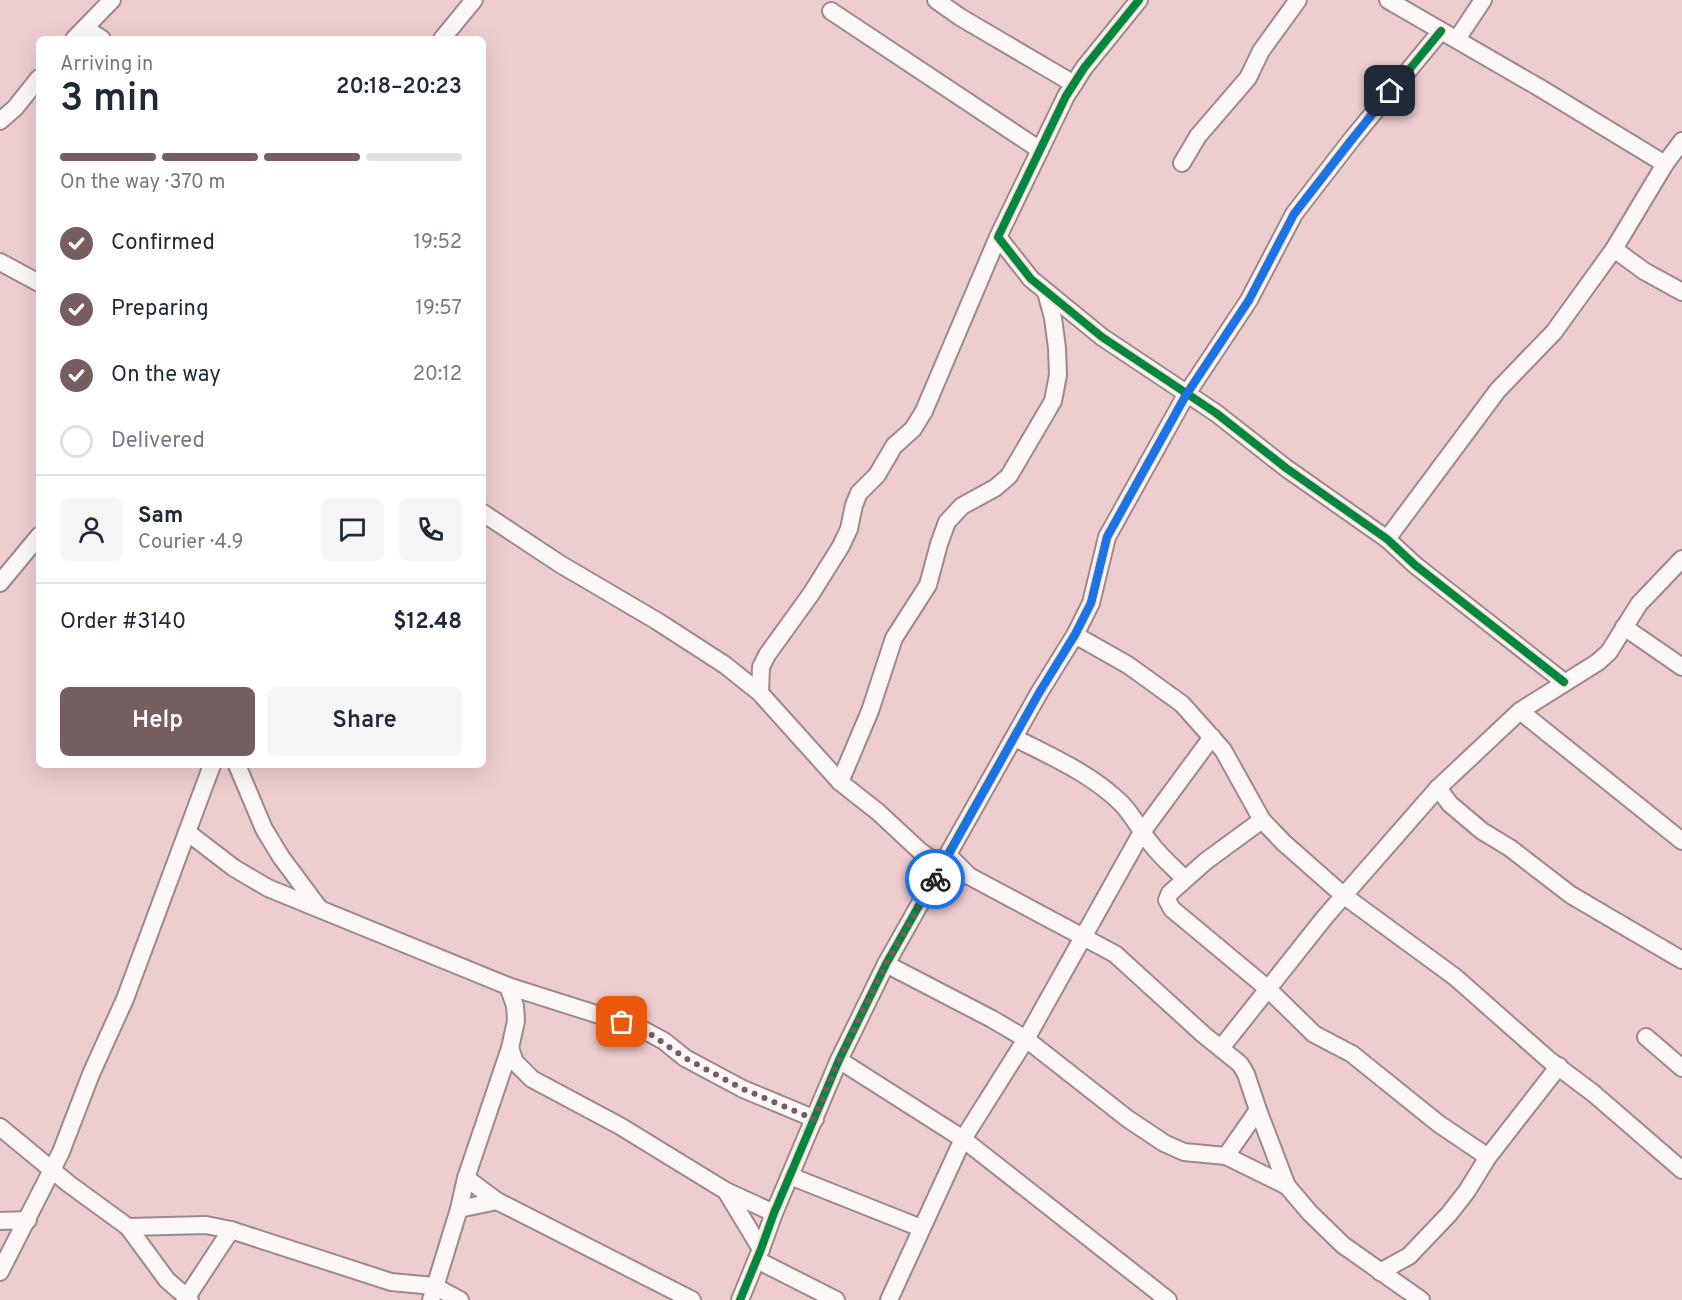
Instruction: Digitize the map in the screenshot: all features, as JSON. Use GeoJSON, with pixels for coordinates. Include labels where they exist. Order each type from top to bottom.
{"type":"FeatureCollection","features":[{"type":"Feature","properties":{"kind":"street"},"geometry":{"type":"LineString","coordinates":[[80,33],[112,0]]}},
{"type":"Feature","properties":{"kind":"street"},"geometry":{"type":"LineString","coordinates":[[444,36],[474,0]]}},
{"type":"Feature","properties":{"kind":"street"},"geometry":{"type":"LineString","coordinates":[[936,0],[1074,84]]}},
{"type":"Feature","properties":{"kind":"street"},"geometry":{"type":"LineString","coordinates":[[1182,163],[1198,136],[1248,78],[1261,51],[1298,0]]}},
{"type":"Feature","properties":{"kind":"street"},"geometry":{"type":"LineString","coordinates":[[1388,0],[1665,164]]}},
{"type":"Feature","properties":{"kind":"street"},"geometry":{"type":"LineString","coordinates":[[1457,39],[1483,0]]}},
{"type":"Feature","properties":{"kind":"street"},"geometry":{"type":"LineString","coordinates":[[760,693],[761,667],[767,655],[811,594],[841,546],[849,529],[859,493],[877,475],[894,447],[913,429],[924,411],[998,237],[1040,150],[1083,68],[1131,2]]}},
{"type":"Feature","properties":{"kind":"street"},"geometry":{"type":"LineString","coordinates":[[831,12],[1040,150]]}},
{"type":"Feature","properties":{"kind":"street"},"geometry":{"type":"LineString","coordinates":[[740,1300],[839,1060],[886,964],[1091,603],[1107,537],[1186,395],[1249,300],[1294,214],[1359,130],[1441,31]]}},
{"type":"Feature","properties":{"kind":"street"},"geometry":{"type":"LineString","coordinates":[[0,121],[15,108],[36,82]]}},
{"type":"Feature","properties":{"kind":"street"},"geometry":{"type":"LineString","coordinates":[[0,97],[15,108]]}},
{"type":"Feature","properties":{"kind":"street"},"geometry":{"type":"LineString","coordinates":[[1388,539],[1498,390],[1554,332],[1614,249],[1665,164],[1682,141]]}},
{"type":"Feature","properties":{"kind":"street"},"geometry":{"type":"LineString","coordinates":[[998,237],[1016,262],[1046,292],[1102,337],[1216,413],[1286,468],[1388,539],[1414,565],[1564,682]]}},
{"type":"Feature","properties":{"kind":"street"},"geometry":{"type":"LineString","coordinates":[[1614,249],[1644,271],[1682,292]]}},
{"type":"Feature","properties":{"kind":"street"},"geometry":{"type":"LineString","coordinates":[[0,262],[36,282]]}},
{"type":"Feature","properties":{"kind":"street"},"geometry":{"type":"LineString","coordinates":[[840,782],[870,711],[894,638],[927,585],[947,522],[962,506],[995,488],[1010,476],[1053,400],[1058,375],[1057,348],[1053,318],[1046,292]]}},
{"type":"Feature","properties":{"kind":"street"},"geometry":{"type":"LineString","coordinates":[[486,515],[560,564],[657,621],[725,665],[760,693],[840,782],[920,850],[945,861],[1115,954],[1240,1064],[1246,1074],[1287,1186],[1310,1213],[1343,1245],[1421,1300]]}},
{"type":"Feature","properties":{"kind":"street"},"geometry":{"type":"LineString","coordinates":[[0,583],[36,544]]}},
{"type":"Feature","properties":{"kind":"street"},"geometry":{"type":"LineString","coordinates":[[1221,1048],[1343,895],[1438,788],[1520,711],[1598,662],[1609,652],[1639,604],[1682,560]]}},
{"type":"Feature","properties":{"kind":"street"},"geometry":{"type":"LineString","coordinates":[[1624,627],[1682,668]]}},
{"type":"Feature","properties":{"kind":"street"},"geometry":{"type":"LineString","coordinates":[[1075,634],[1128,665],[1182,704],[1223,750],[1262,820],[1343,895],[1455,977],[1549,1060],[1682,1170]]}},
{"type":"Feature","properties":{"kind":"street"},"geometry":{"type":"LineString","coordinates":[[1520,711],[1682,841]]}},
{"type":"Feature","properties":{"kind":"street"},"geometry":{"type":"LineString","coordinates":[[889,1300],[963,1139],[1026,1039],[1142,832],[1212,737]]}},
{"type":"Feature","properties":{"kind":"street"},"geometry":{"type":"LineString","coordinates":[[1015,738],[1071,766],[1120,802],[1152,845],[1185,879]]}},
{"type":"Feature","properties":{"kind":"street"},"geometry":{"type":"LineString","coordinates":[[0,1272],[54,1170],[91,1074],[125,999],[211,768]]}},
{"type":"Feature","properties":{"kind":"street"},"geometry":{"type":"LineString","coordinates":[[238,768],[264,829],[281,857],[320,908]]}},
{"type":"Feature","properties":{"kind":"street"},"geometry":{"type":"LineString","coordinates":[[1438,788],[1450,804],[1482,831],[1510,848],[1571,895],[1682,960]]}},
{"type":"Feature","properties":{"kind":"street"},"geometry":{"type":"LineString","coordinates":[[1262,820],[1206,861],[1170,893],[1167,900],[1172,909],[1267,988],[1314,1034],[1352,1054],[1439,1124],[1488,1157]]}},
{"type":"Feature","properties":{"kind":"street"},"geometry":{"type":"LineString","coordinates":[[187,832],[234,868],[268,888],[508,986],[640,1028],[664,1041],[685,1058],[743,1089],[814,1119]]}},
{"type":"Feature","properties":{"kind":"street"},"geometry":{"type":"LineString","coordinates":[[180,855],[202,845]]}},
{"type":"Feature","properties":{"kind":"street"},"geometry":{"type":"LineString","coordinates":[[886,964],[1026,1039],[1128,1119],[1164,1143],[1184,1152],[1226,1156],[1287,1186]]}},
{"type":"Feature","properties":{"kind":"street"},"geometry":{"type":"LineString","coordinates":[[433,1293],[459,1209],[466,1178],[510,1048],[516,1021],[508,986]]}},
{"type":"Feature","properties":{"kind":"street"},"geometry":{"type":"LineString","coordinates":[[1646,1038],[1682,1068]]}},
{"type":"Feature","properties":{"kind":"street"},"geometry":{"type":"LineString","coordinates":[[510,1048],[515,1062],[532,1079],[620,1126],[726,1191],[774,1213]]}},
{"type":"Feature","properties":{"kind":"street"},"geometry":{"type":"LineString","coordinates":[[839,1060],[963,1139],[1168,1300]]}},
{"type":"Feature","properties":{"kind":"street"},"geometry":{"type":"LineString","coordinates":[[1380,1272],[1409,1256],[1449,1214],[1467,1191],[1488,1157],[1559,1066]]}},
{"type":"Feature","properties":{"kind":"street"},"geometry":{"type":"LineString","coordinates":[[1226,1156],[1258,1110]]}},
{"type":"Feature","properties":{"kind":"street"},"geometry":{"type":"LineString","coordinates":[[0,1127],[128,1227],[167,1280],[187,1299],[231,1230]]}},
{"type":"Feature","properties":{"kind":"street"},"geometry":{"type":"LineString","coordinates":[[38,1157],[61,1152]]}},
{"type":"Feature","properties":{"kind":"street"},"geometry":{"type":"LineString","coordinates":[[790,1176],[921,1228]]}},
{"type":"Feature","properties":{"kind":"street"},"geometry":{"type":"LineString","coordinates":[[466,1178],[497,1201],[692,1300]]}},
{"type":"Feature","properties":{"kind":"street"},"geometry":{"type":"LineString","coordinates":[[726,1191],[759,1254],[836,1300]]}},
{"type":"Feature","properties":{"kind":"street"},"geometry":{"type":"LineString","coordinates":[[459,1209],[497,1201]]}},
{"type":"Feature","properties":{"kind":"street"},"geometry":{"type":"LineString","coordinates":[[0,1221],[28,1220]]}},
{"type":"Feature","properties":{"kind":"street"},"geometry":{"type":"LineString","coordinates":[[128,1227],[206,1225],[231,1230],[391,1282],[460,1300]]}},
{"type":"Feature","properties":{"kind":"street"},"geometry":{"type":"LineString","coordinates":[[1404,1288],[1409,1256]]}},
{"type":"Feature","properties":{"kind":"cycle path"},"geometry":{"type":"LineString","coordinates":[[1139,0],[1084,68],[1066,96],[998,237],[1031,279],[1102,337],[1216,413],[1286,468],[1387,539],[1415,565],[1564,682]]}},
{"type":"Feature","properties":{"kind":"cycle path"},"geometry":{"type":"LineString","coordinates":[[740,1300],[839,1060],[886,964],[1039,693],[1075,635],[1091,603],[1107,537],[1186,395],[1249,300],[1294,214],[1441,31]]}},
{"type":"Feature","properties":{"kind":"way so far"},"geometry":{"type":"LineString","coordinates":[[622,1022],[640,1028],[664,1041],[685,1058],[743,1089],[814,1119],[839,1060],[886,964],[935,879]]}},
{"type":"Feature","properties":{"kind":"route"},"geometry":{"type":"LineString","coordinates":[[935,879],[1039,693],[1075,634],[1091,603],[1107,537],[1186,395],[1249,300],[1294,214],[1390,91]]}}]}
